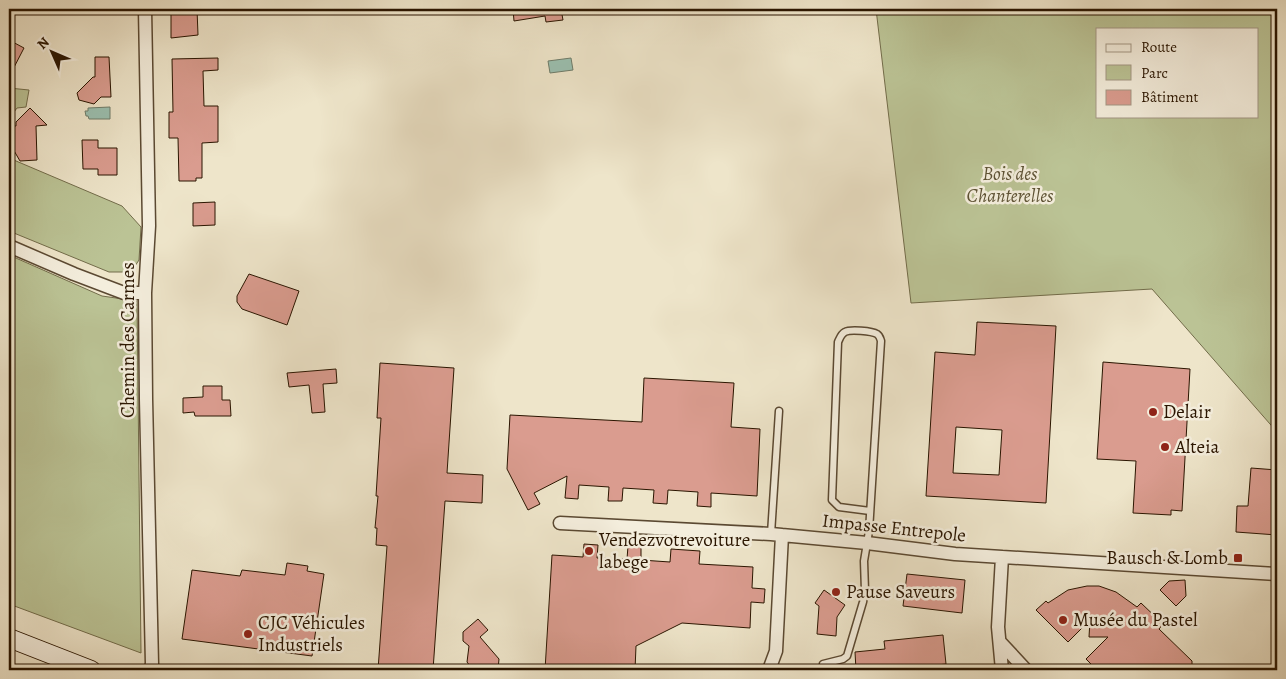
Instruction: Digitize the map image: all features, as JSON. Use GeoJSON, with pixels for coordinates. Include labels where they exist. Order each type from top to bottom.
{"type":"FeatureCollection","features":[{"type":"Feature","properties":{"kind":"main road"},"geometry":{"type":"LineString","coordinates":[[9,638],[91,670]]}},
{"type":"Feature","properties":{"kind":"street","name":"Chemin des Carmes"},"geometry":{"type":"LineString","coordinates":[[145,9],[149,226],[145,293],[152,664],[150,670]]}},
{"type":"Feature","properties":{"kind":"street"},"geometry":{"type":"LineString","coordinates":[[9,246],[124,293],[145,293]]}},
{"type":"Feature","properties":{"kind":"street","name":"Impasse Entrepole"},"geometry":{"type":"LineString","coordinates":[[560,523],[776,534],[954,554],[1277,574]]}},
{"type":"Feature","properties":{"kind":"street"},"geometry":{"type":"LineString","coordinates":[[769,670],[776,651],[776,534]]}},
{"type":"Feature","properties":{"kind":"street"},"geometry":{"type":"LineString","coordinates":[[1002,557],[998,627],[1002,670]]}},
{"type":"Feature","properties":{"kind":"street"},"geometry":{"type":"LineString","coordinates":[[1000,642],[1026,670]]}},
{"type":"Feature","properties":{"kind":"lane"},"geometry":{"type":"LineString","coordinates":[[823,664],[847,656],[865,591],[864,561],[868,543],[881,341],[875,333],[852,330],[845,332],[838,342],[832,500],[834,505],[839,507],[870,510]]}},
{"type":"Feature","properties":{"kind":"lane"},"geometry":{"type":"LineString","coordinates":[[776,534],[779,411]]}},
{"type":"Feature","properties":{"kind":"green space","name":"Bois des Chanterelles"},"geometry":{"type":"Polygon","coordinates":[[[876,9],[1277,9],[1277,432],[1152,289],[911,303],[876,9]]]}},
{"type":"Feature","properties":{"kind":"green space"},"geometry":{"type":"Polygon","coordinates":[[[9,88],[29,90],[26,107],[17,108],[11,116],[9,116],[9,88]]]}},
{"type":"Feature","properties":{"kind":"green space"},"geometry":{"type":"Polygon","coordinates":[[[9,158],[122,206],[141,227],[139,260],[131,272],[109,272],[9,231],[9,158]]]}},
{"type":"Feature","properties":{"kind":"green space"},"geometry":{"type":"Polygon","coordinates":[[[9,255],[102,296],[137,301],[141,653],[9,604],[9,255]]]}},
{"type":"Feature","properties":{"kind":"shaded area"},"geometry":{"type":"Polygon","coordinates":[[[571,58],[573,70],[550,73],[548,61],[571,58]]]}},
{"type":"Feature","properties":{"kind":"shaded area"},"geometry":{"type":"Polygon","coordinates":[[[110,107],[110,119],[89,119],[86,116],[85,111],[88,111],[88,108],[110,107]]]}},
{"type":"Feature","properties":{"kind":"building"},"geometry":{"type":"Polygon","coordinates":[[[171,9],[197,9],[198,35],[171,38],[171,9]]]}},
{"type":"Feature","properties":{"kind":"building"},"geometry":{"type":"Polygon","coordinates":[[[513,9],[561,9],[563,20],[546,22],[545,16],[514,21],[513,9]]]}},
{"type":"Feature","properties":{"kind":"building"},"geometry":{"type":"Polygon","coordinates":[[[9,40],[24,48],[9,77],[9,40]]]}},
{"type":"Feature","properties":{"kind":"building"},"geometry":{"type":"Polygon","coordinates":[[[95,57],[109,57],[111,97],[101,97],[94,104],[79,100],[77,93],[95,77],[95,57]]]}},
{"type":"Feature","properties":{"kind":"building"},"geometry":{"type":"Polygon","coordinates":[[[218,58],[218,70],[203,71],[204,106],[218,106],[218,142],[202,143],[202,178],[196,178],[196,181],[179,181],[178,138],[169,138],[169,112],[173,112],[172,59],[218,58]]]}},
{"type":"Feature","properties":{"kind":"building"},"geometry":{"type":"Polygon","coordinates":[[[30,108],[47,125],[36,126],[37,160],[20,161],[13,149],[13,126],[16,126],[16,122],[30,108]]]}},
{"type":"Feature","properties":{"kind":"building"},"geometry":{"type":"Polygon","coordinates":[[[82,140],[98,140],[98,148],[117,148],[117,175],[98,175],[98,169],[83,169],[82,140]]]}},
{"type":"Feature","properties":{"kind":"building"},"geometry":{"type":"Polygon","coordinates":[[[215,202],[215,225],[193,226],[193,203],[215,202]]]}},
{"type":"Feature","properties":{"kind":"building"},"geometry":{"type":"Polygon","coordinates":[[[249,274],[299,291],[287,325],[242,309],[237,302],[237,296],[249,274]]]}},
{"type":"Feature","properties":{"kind":"building"},"geometry":{"type":"Polygon","coordinates":[[[977,322],[1056,326],[1046,503],[926,496],[935,352],[975,355],[977,322]],[[956,427],[953,473],[999,475],[1002,430],[956,427]]]}},
{"type":"Feature","properties":{"kind":"building"},"geometry":{"type":"Polygon","coordinates":[[[1103,362],[1190,369],[1182,511],[1171,510],[1171,515],[1133,513],[1136,461],[1097,459],[1103,362]]]}},
{"type":"Feature","properties":{"kind":"building"},"geometry":{"type":"Polygon","coordinates":[[[380,363],[454,368],[447,473],[483,475],[482,503],[445,501],[433,670],[378,670],[387,546],[376,545],[377,528],[375,528],[381,418],[377,418],[380,363]]]}},
{"type":"Feature","properties":{"kind":"building"},"geometry":{"type":"Polygon","coordinates":[[[336,369],[337,383],[323,384],[325,412],[312,413],[309,385],[289,387],[287,373],[336,369]]]}},
{"type":"Feature","properties":{"kind":"building"},"geometry":{"type":"Polygon","coordinates":[[[644,378],[734,383],[731,427],[760,429],[757,496],[711,493],[711,507],[697,506],[698,492],[668,490],[667,504],[653,503],[654,490],[623,488],[622,501],[608,501],[609,487],[579,485],[578,499],[565,498],[567,476],[534,493],[540,504],[528,510],[507,469],[510,415],[642,422],[644,378]]]}},
{"type":"Feature","properties":{"kind":"building"},"geometry":{"type":"Polygon","coordinates":[[[203,386],[222,386],[222,400],[230,400],[231,416],[195,416],[194,412],[183,413],[183,398],[203,397],[203,386]]]}},
{"type":"Feature","properties":{"kind":"building"},"geometry":{"type":"Polygon","coordinates":[[[1251,468],[1277,470],[1277,535],[1236,532],[1237,506],[1248,506],[1251,468]]]}},
{"type":"Feature","properties":{"kind":"building"},"geometry":{"type":"Polygon","coordinates":[[[584,544],[598,545],[597,558],[627,559],[628,546],[641,547],[641,560],[670,562],[671,549],[700,551],[699,564],[753,567],[752,588],[765,589],[764,603],[751,602],[750,628],[682,623],[636,646],[635,670],[545,670],[552,555],[583,557],[584,544]]]}},
{"type":"Feature","properties":{"kind":"building"},"geometry":{"type":"Polygon","coordinates":[[[287,563],[308,566],[307,571],[324,574],[312,656],[182,639],[192,570],[240,576],[242,570],[285,575],[287,563]]]}},
{"type":"Feature","properties":{"kind":"building"},"geometry":{"type":"Polygon","coordinates":[[[907,574],[965,580],[962,613],[903,606],[907,574]]]}},
{"type":"Feature","properties":{"kind":"building"},"geometry":{"type":"Polygon","coordinates":[[[1185,580],[1186,596],[1176,606],[1160,590],[1169,581],[1185,580]]]}},
{"type":"Feature","properties":{"kind":"building"},"geometry":{"type":"Polygon","coordinates":[[[1087,586],[1099,586],[1116,592],[1137,607],[1141,603],[1163,624],[1159,629],[1192,661],[1192,670],[1097,670],[1086,659],[1108,637],[1089,637],[1090,620],[1068,642],[1036,610],[1046,601],[1048,603],[1068,590],[1087,586]]]}},
{"type":"Feature","properties":{"kind":"building"},"geometry":{"type":"Polygon","coordinates":[[[824,590],[845,605],[837,617],[836,636],[817,634],[819,606],[815,603],[824,590]]]}},
{"type":"Feature","properties":{"kind":"building"},"geometry":{"type":"Polygon","coordinates":[[[478,619],[488,630],[480,637],[499,659],[498,670],[469,670],[470,666],[467,662],[469,646],[463,641],[463,632],[478,619]]]}},
{"type":"Feature","properties":{"kind":"building"},"geometry":{"type":"Polygon","coordinates":[[[943,635],[946,664],[890,670],[856,670],[855,652],[885,649],[884,641],[943,635]]]}},
{"type":"Feature","properties":{"kind":"place","name":"Delair"},"geometry":{"type":"Point","coordinates":[1153,412]}},
{"type":"Feature","properties":{"kind":"place","name":"Alteia"},"geometry":{"type":"Point","coordinates":[1165,447]}},
{"type":"Feature","properties":{"kind":"place","name":"Vendezvotrevoiture labege"},"geometry":{"type":"Point","coordinates":[589,551]}},
{"type":"Feature","properties":{"kind":"place","name":"Bausch & Lomb"},"geometry":{"type":"Point","coordinates":[1238,558]}},
{"type":"Feature","properties":{"kind":"place","name":"Pause Saveurs"},"geometry":{"type":"Point","coordinates":[836,592]}},
{"type":"Feature","properties":{"kind":"place","name":"Musée du Pastel"},"geometry":{"type":"Point","coordinates":[1063,620]}},
{"type":"Feature","properties":{"kind":"place","name":"CJC Véhicules Industriels"},"geometry":{"type":"Point","coordinates":[248,634]}}]}
